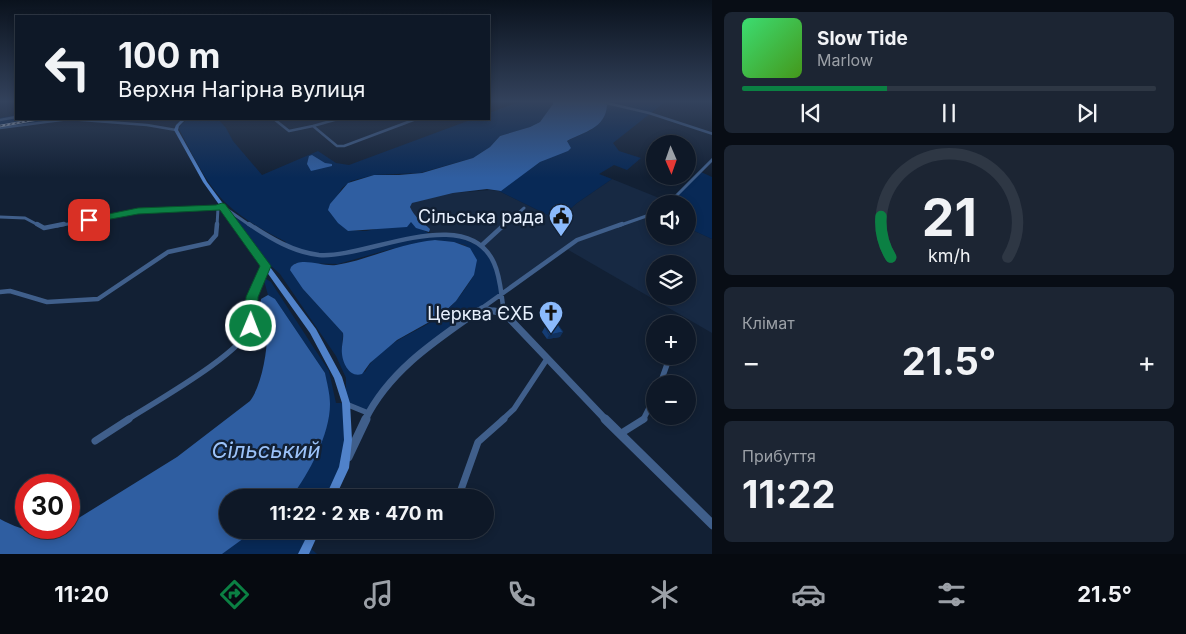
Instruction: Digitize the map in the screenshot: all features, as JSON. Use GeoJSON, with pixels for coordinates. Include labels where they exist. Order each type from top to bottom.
{"type":"FeatureCollection","features":[{"type":"Feature","properties":{"kind":"main road"},"geometry":{"type":"LineString","coordinates":[[177,127],[176,130],[220,207],[313,331],[338,377],[346,403],[348,440],[344,468],[334,489]]}},
{"type":"Feature","properties":{"kind":"main road"},"geometry":{"type":"LineString","coordinates":[[303,554],[310,539]]}},
{"type":"Feature","properties":{"kind":"street"},"geometry":{"type":"LineString","coordinates":[[158,127],[176,130]]}},
{"type":"Feature","properties":{"kind":"street"},"geometry":{"type":"LineString","coordinates":[[284,127],[289,131],[309,127]]}},
{"type":"Feature","properties":{"kind":"street"},"geometry":{"type":"LineString","coordinates":[[314,127],[337,146],[344,146],[395,127]]}},
{"type":"Feature","properties":{"kind":"street"},"geometry":{"type":"LineString","coordinates":[[691,127],[712,134]]}},
{"type":"Feature","properties":{"kind":"street"},"geometry":{"type":"LineString","coordinates":[[677,195],[712,158]]}},
{"type":"Feature","properties":{"kind":"street"},"geometry":{"type":"LineString","coordinates":[[0,292],[10,291],[26,295],[32,299],[48,302],[98,299],[168,252],[209,243],[216,235],[220,207]]}},
{"type":"Feature","properties":{"kind":"street"},"geometry":{"type":"LineString","coordinates":[[0,217],[25,218],[36,226],[44,228],[138,211],[220,207],[285,245],[315,255],[334,255],[446,235],[469,238],[481,246],[493,261],[504,313],[620,434],[712,525]]}},
{"type":"Feature","properties":{"kind":"street"},"geometry":{"type":"LineString","coordinates":[[481,246],[524,208]]}},
{"type":"Feature","properties":{"kind":"street"},"geometry":{"type":"LineString","coordinates":[[344,468],[368,413],[383,390],[404,366],[576,240],[646,216]]}},
{"type":"Feature","properties":{"kind":"street"},"geometry":{"type":"LineString","coordinates":[[95,441],[165,395],[186,385],[240,343],[248,334],[251,326],[252,297],[266,266]]}},
{"type":"Feature","properties":{"kind":"street"},"geometry":{"type":"LineString","coordinates":[[482,308],[504,313]]}},
{"type":"Feature","properties":{"kind":"street"},"geometry":{"type":"LineString","coordinates":[[461,489],[478,442],[514,409],[547,359]]}},
{"type":"Feature","properties":{"kind":"street"},"geometry":{"type":"LineString","coordinates":[[346,403],[368,413]]}},
{"type":"Feature","properties":{"kind":"street"},"geometry":{"type":"LineString","coordinates":[[620,434],[643,420],[646,414]]}},
{"type":"Feature","properties":{"kind":"shaded area"},"geometry":{"type":"Polygon","coordinates":[[[180,127],[225,127],[233,141],[262,175],[318,151],[336,163],[349,165],[452,127],[530,127],[500,136],[490,147],[473,158],[420,173],[374,175],[351,181],[342,188],[330,204],[329,211],[331,214],[348,231],[366,231],[412,222],[432,236],[453,235],[484,248],[496,268],[500,294],[415,356],[368,413],[346,404],[348,440],[333,489],[272,489],[330,404],[325,373],[275,299],[268,295],[263,277],[271,282],[329,371],[336,403],[346,403],[346,378],[336,356],[280,274],[269,264],[234,217],[285,245],[286,242],[248,220],[220,197],[206,179],[179,129],[180,127]],[[435,240],[391,249],[338,264],[295,263],[303,289],[343,333],[342,354],[365,372],[372,362],[389,346],[444,313],[454,303],[474,275],[466,245],[435,240]]]}},
{"type":"Feature","properties":{"kind":"shaded area"},"geometry":{"type":"Polygon","coordinates":[[[592,127],[633,127],[613,143],[619,151],[641,158],[627,170],[614,165],[599,174],[612,179],[577,203],[558,220],[499,191],[540,162],[570,148],[567,142],[569,140],[591,130],[592,127]]]}},
{"type":"Feature","properties":{"kind":"shaded area"},"geometry":{"type":"Polygon","coordinates":[[[701,172],[712,177],[712,239],[696,232],[696,195],[677,195],[688,185],[696,185],[696,177],[701,172]]]}},
{"type":"Feature","properties":{"kind":"shaded area"},"geometry":{"type":"Polygon","coordinates":[[[612,179],[652,195],[646,195],[646,245],[696,245],[696,232],[712,239],[712,333],[696,324],[696,315],[681,315],[664,305],[696,305],[696,255],[646,255],[646,295],[565,248],[500,294],[497,273],[432,236],[426,225],[415,218],[410,207],[412,203],[417,201],[453,193],[490,190],[499,191],[558,220],[577,203],[612,179]]]}},
{"type":"Feature","properties":{"kind":"shaded area"},"geometry":{"type":"Polygon","coordinates":[[[220,539],[311,539],[308,546],[317,554],[207,554],[220,539]]]}},
{"type":"Feature","properties":{"kind":"water"},"geometry":{"type":"Polygon","coordinates":[[[530,127],[594,127],[567,141],[571,148],[568,151],[540,162],[501,191],[487,189],[453,193],[412,203],[410,207],[412,211],[430,229],[429,232],[416,228],[411,222],[407,227],[348,231],[338,223],[328,210],[330,204],[348,183],[374,175],[422,173],[473,158],[490,147],[500,136],[530,127]]]}},
{"type":"Feature","properties":{"kind":"water"},"geometry":{"type":"Polygon","coordinates":[[[312,155],[325,163],[332,164],[332,166],[311,171],[307,164],[309,156],[312,155]]]}},
{"type":"Feature","properties":{"kind":"water"},"geometry":{"type":"Polygon","coordinates":[[[435,240],[454,242],[470,248],[477,260],[474,275],[456,301],[440,316],[397,340],[370,363],[362,374],[354,374],[348,369],[343,358],[343,333],[303,289],[290,270],[291,267],[300,262],[330,265],[348,263],[409,244],[435,240]]]}},
{"type":"Feature","properties":{"kind":"water","name":"Сільський"},"geometry":{"type":"Polygon","coordinates":[[[268,295],[275,299],[325,373],[330,396],[329,416],[322,441],[305,477],[297,489],[219,489],[219,539],[243,539],[222,554],[0,554],[0,519],[15,526],[15,539],[80,539],[80,517],[177,457],[250,401],[258,386],[265,356],[267,329],[261,313],[261,299],[268,295]]]}},
{"type":"Feature","properties":{"kind":"building"},"geometry":{"type":"Polygon","coordinates":[[[558,325],[563,332],[549,335],[545,327],[558,325]]]}},
{"type":"Feature","properties":{"kind":"place","name":"Сільська рада"},"geometry":{"type":"Point","coordinates":[561,237]}},
{"type":"Feature","properties":{"kind":"place","name":"Церква ЄХБ"},"geometry":{"type":"Point","coordinates":[551,334]}},
{"type":"Feature","properties":{"kind":"route"},"geometry":{"type":"LineString","coordinates":[[89,220],[138,211],[218,208],[222,206],[266,266],[252,297],[251,326]]}}]}
